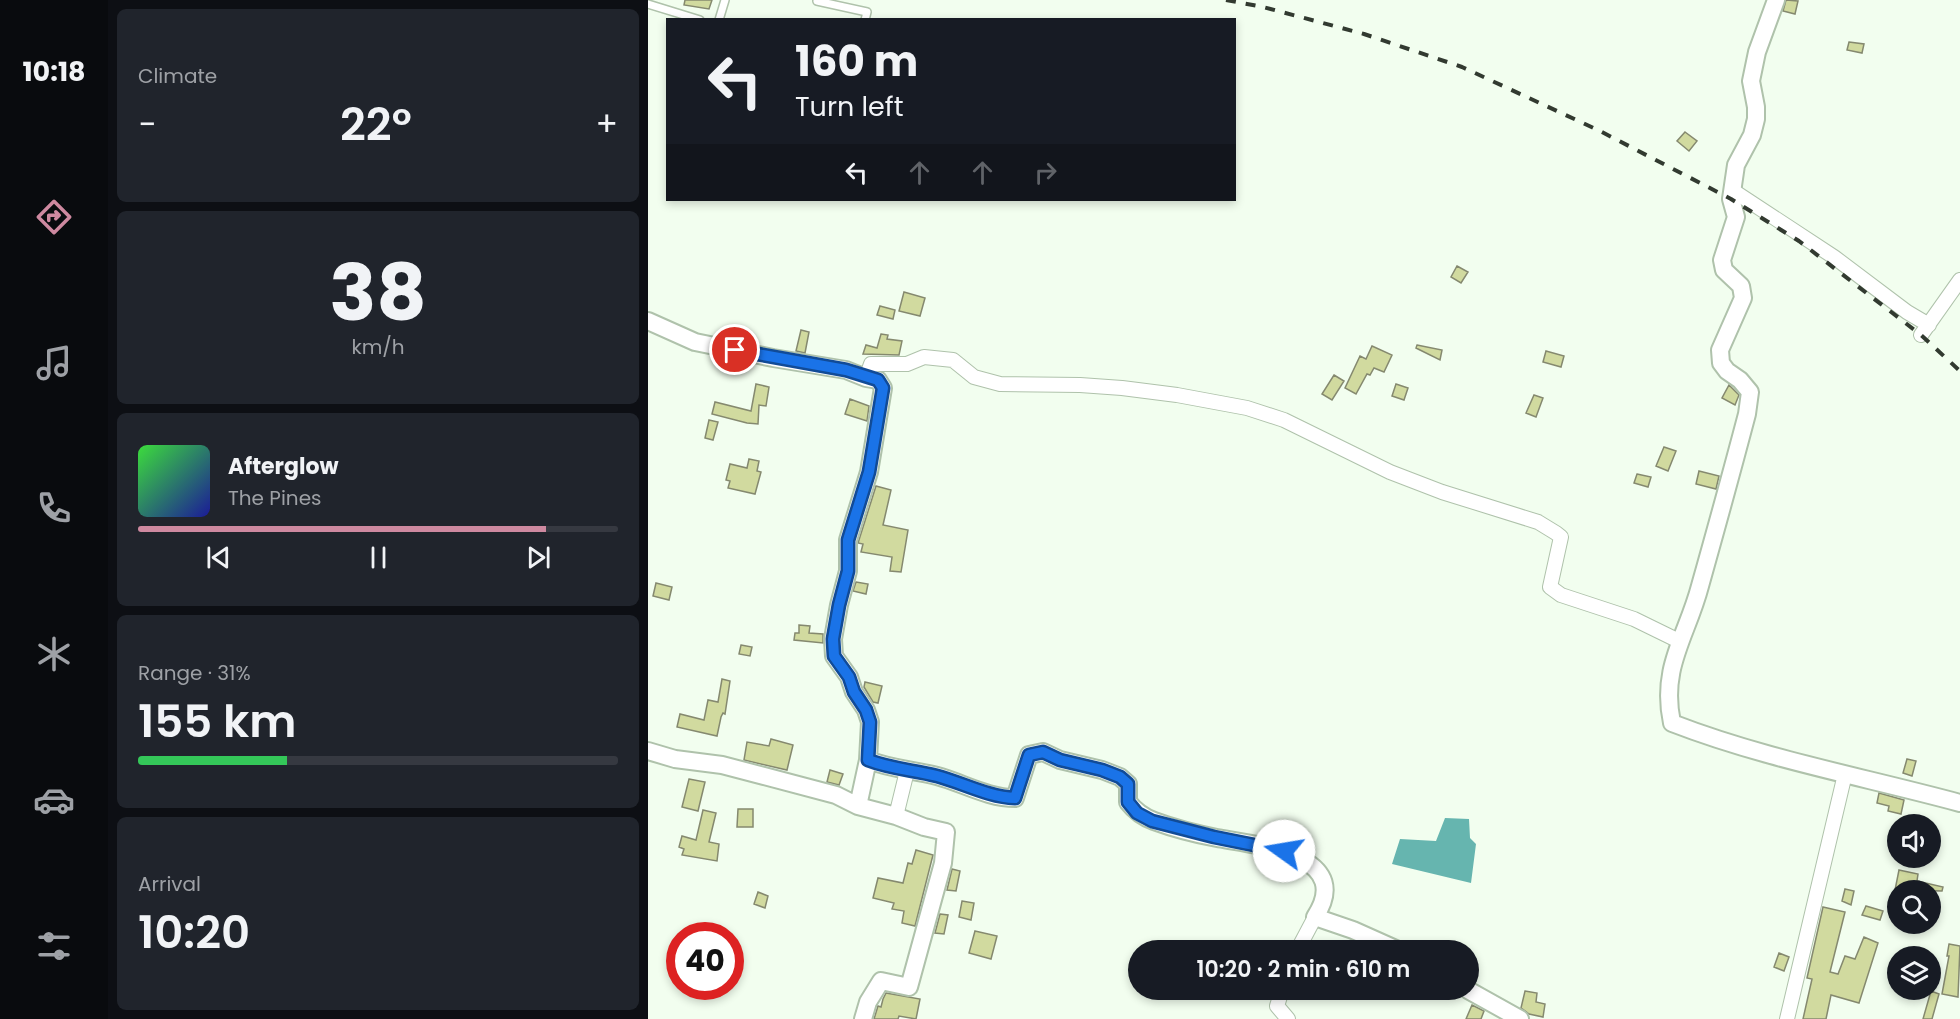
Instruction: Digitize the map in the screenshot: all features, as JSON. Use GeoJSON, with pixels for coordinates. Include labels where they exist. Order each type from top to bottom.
{"type":"FeatureCollection","features":[{"type":"Feature","properties":{"kind":"street"},"geometry":{"type":"LineString","coordinates":[[1776,0],[1757,52],[1751,81],[1756,119],[1752,135],[1736,165],[1731,200],[1736,217],[1722,260],[1724,270],[1741,286],[1743,298],[1720,350],[1721,363],[1750,392],[1747,414],[1700,589],[1679,641],[1670,680],[1668,704],[1672,723],[1703,735],[1960,803]]}},
{"type":"Feature","properties":{"kind":"street"},"geometry":{"type":"LineString","coordinates":[[1732,190],[1774,216],[1907,312],[1925,330],[1960,280]]}},
{"type":"Feature","properties":{"kind":"street"},"geometry":{"type":"LineString","coordinates":[[648,321],[695,342],[846,370],[878,380],[883,388],[869,472],[848,540],[848,571],[833,639],[834,656],[849,677],[854,692],[866,710],[870,722],[868,760],[858,806]]}},
{"type":"Feature","properties":{"kind":"street"},"geometry":{"type":"LineString","coordinates":[[866,378],[871,364],[907,364],[924,357],[953,360],[974,377],[1000,384],[1080,385],[1177,395],[1247,408],[1284,420],[1390,472],[1442,492],[1504,510],[1547,527],[1560,537],[1550,587],[1561,595],[1634,619],[1679,641]]}},
{"type":"Feature","properties":{"kind":"street"},"geometry":{"type":"LineString","coordinates":[[648,751],[675,759],[722,765],[836,795],[858,806],[946,832],[943,863],[909,987],[881,981],[868,1002],[863,1019]]}},
{"type":"Feature","properties":{"kind":"street"},"geometry":{"type":"LineString","coordinates":[[868,760],[890,768],[938,776],[1002,798],[1015,798],[1029,755],[1043,752],[1060,760],[1102,770],[1120,777],[1128,784],[1128,802],[1137,813],[1152,821],[1214,837],[1284,851],[1309,862],[1322,876],[1326,888],[1322,907],[1303,940]]}},
{"type":"Feature","properties":{"kind":"street"},"geometry":{"type":"LineString","coordinates":[[896,816],[907,771]]}},
{"type":"Feature","properties":{"kind":"street"},"geometry":{"type":"LineString","coordinates":[[1787,1019],[1845,774]]}},
{"type":"Feature","properties":{"kind":"street"},"geometry":{"type":"LineString","coordinates":[[1315,917],[1375,940]]}},
{"type":"Feature","properties":{"kind":"street"},"geometry":{"type":"LineString","coordinates":[[1479,997],[1520,1019]]}},
{"type":"Feature","properties":{"kind":"street"},"geometry":{"type":"LineString","coordinates":[[1279,1000],[1277,1006],[1288,1019]]}},
{"type":"Feature","properties":{"kind":"lane"},"geometry":{"type":"LineString","coordinates":[[720,18],[725,0]]}},
{"type":"Feature","properties":{"kind":"lane"},"geometry":{"type":"LineString","coordinates":[[817,1],[867,12],[866,18]]}},
{"type":"Feature","properties":{"kind":"lane"},"geometry":{"type":"LineString","coordinates":[[648,4],[694,18]]}},
{"type":"Feature","properties":{"kind":"water"},"geometry":{"type":"Polygon","coordinates":[[[1445,818],[1469,819],[1470,838],[1476,844],[1471,883],[1392,864],[1400,839],[1436,841],[1445,818]]]}},
{"type":"Feature","properties":{"kind":"building"},"geometry":{"type":"Polygon","coordinates":[[[685,0],[712,0],[709,9],[684,5],[685,0]]]}},
{"type":"Feature","properties":{"kind":"building"},"geometry":{"type":"Polygon","coordinates":[[[1786,0],[1798,1],[1795,14],[1783,11],[1786,0]]]}},
{"type":"Feature","properties":{"kind":"building"},"geometry":{"type":"Polygon","coordinates":[[[1849,42],[1864,44],[1862,53],[1847,50],[1849,42]]]}},
{"type":"Feature","properties":{"kind":"building"},"geometry":{"type":"Polygon","coordinates":[[[1685,132],[1697,141],[1689,151],[1677,141],[1685,132]]]}},
{"type":"Feature","properties":{"kind":"building"},"geometry":{"type":"Polygon","coordinates":[[[1457,266],[1468,272],[1461,283],[1451,277],[1457,266]]]}},
{"type":"Feature","properties":{"kind":"building"},"geometry":{"type":"Polygon","coordinates":[[[904,292],[925,298],[920,316],[899,311],[904,292]]]}},
{"type":"Feature","properties":{"kind":"building"},"geometry":{"type":"Polygon","coordinates":[[[880,306],[895,310],[893,319],[877,315],[880,306]]]}},
{"type":"Feature","properties":{"kind":"building"},"geometry":{"type":"Polygon","coordinates":[[[801,330],[809,332],[805,353],[796,351],[801,330]]]}},
{"type":"Feature","properties":{"kind":"building"},"geometry":{"type":"Polygon","coordinates":[[[881,334],[888,335],[887,339],[902,341],[899,355],[863,354],[866,345],[877,348],[881,334]]]}},
{"type":"Feature","properties":{"kind":"building"},"geometry":{"type":"Polygon","coordinates":[[[1417,345],[1442,350],[1440,360],[1416,348],[1417,345]]]}},
{"type":"Feature","properties":{"kind":"building"},"geometry":{"type":"Polygon","coordinates":[[[1372,346],[1392,355],[1384,372],[1374,368],[1370,375],[1367,374],[1356,394],[1345,388],[1360,356],[1366,359],[1372,346]]]}},
{"type":"Feature","properties":{"kind":"building"},"geometry":{"type":"Polygon","coordinates":[[[1546,351],[1564,356],[1561,367],[1543,362],[1546,351]]]}},
{"type":"Feature","properties":{"kind":"building"},"geometry":{"type":"Polygon","coordinates":[[[1334,375],[1344,381],[1332,400],[1322,394],[1334,375]]]}},
{"type":"Feature","properties":{"kind":"building"},"geometry":{"type":"Polygon","coordinates":[[[756,384],[769,387],[766,406],[759,405],[758,424],[712,414],[715,402],[751,411],[756,384]]]}},
{"type":"Feature","properties":{"kind":"building"},"geometry":{"type":"Polygon","coordinates":[[[1396,384],[1408,388],[1404,400],[1392,396],[1396,384]]]}},
{"type":"Feature","properties":{"kind":"building"},"geometry":{"type":"Polygon","coordinates":[[[1729,385],[1739,395],[1735,405],[1722,398],[1729,385]]]}},
{"type":"Feature","properties":{"kind":"building"},"geometry":{"type":"Polygon","coordinates":[[[1534,395],[1543,398],[1536,417],[1526,413],[1534,395]]]}},
{"type":"Feature","properties":{"kind":"building"},"geometry":{"type":"Polygon","coordinates":[[[850,399],[869,406],[867,421],[845,414],[850,399]]]}},
{"type":"Feature","properties":{"kind":"building"},"geometry":{"type":"Polygon","coordinates":[[[709,420],[718,422],[713,440],[705,438],[709,420]]]}},
{"type":"Feature","properties":{"kind":"building"},"geometry":{"type":"Polygon","coordinates":[[[1664,447],[1676,451],[1668,471],[1656,466],[1664,447]]]}},
{"type":"Feature","properties":{"kind":"building"},"geometry":{"type":"Polygon","coordinates":[[[749,459],[759,461],[757,471],[761,472],[755,494],[728,488],[730,481],[726,480],[730,464],[747,468],[749,459]]]}},
{"type":"Feature","properties":{"kind":"building"},"geometry":{"type":"Polygon","coordinates":[[[1699,471],[1719,476],[1716,489],[1696,484],[1699,471]]]}},
{"type":"Feature","properties":{"kind":"building"},"geometry":{"type":"Polygon","coordinates":[[[1637,474],[1651,477],[1648,487],[1634,483],[1637,474]]]}},
{"type":"Feature","properties":{"kind":"building"},"geometry":{"type":"Polygon","coordinates":[[[876,486],[891,490],[883,525],[908,530],[901,572],[890,571],[892,557],[861,552],[863,544],[858,543],[876,486]]]}},
{"type":"Feature","properties":{"kind":"building"},"geometry":{"type":"Polygon","coordinates":[[[856,582],[868,584],[866,594],[853,591],[856,582]]]}},
{"type":"Feature","properties":{"kind":"building"},"geometry":{"type":"Polygon","coordinates":[[[656,583],[672,587],[669,600],[653,596],[656,583]]]}},
{"type":"Feature","properties":{"kind":"building"},"geometry":{"type":"Polygon","coordinates":[[[799,625],[810,626],[809,633],[823,634],[823,643],[794,640],[795,633],[799,633],[799,625]]]}},
{"type":"Feature","properties":{"kind":"building"},"geometry":{"type":"Polygon","coordinates":[[[741,645],[752,647],[750,656],[739,654],[741,645]]]}},
{"type":"Feature","properties":{"kind":"building"},"geometry":{"type":"Polygon","coordinates":[[[722,679],[730,681],[725,714],[723,713],[721,717],[717,736],[677,727],[680,714],[704,720],[708,700],[718,702],[722,679]]]}},
{"type":"Feature","properties":{"kind":"building"},"geometry":{"type":"Polygon","coordinates":[[[865,682],[882,686],[878,703],[873,702],[864,687],[865,682]]]}},
{"type":"Feature","properties":{"kind":"building"},"geometry":{"type":"Polygon","coordinates":[[[771,739],[793,745],[787,770],[744,760],[747,742],[769,746],[771,739]]]}},
{"type":"Feature","properties":{"kind":"building"},"geometry":{"type":"Polygon","coordinates":[[[1907,759],[1916,761],[1912,776],[1903,773],[1907,759]]]}},
{"type":"Feature","properties":{"kind":"building"},"geometry":{"type":"Polygon","coordinates":[[[830,770],[843,774],[839,785],[827,782],[830,770]]]}},
{"type":"Feature","properties":{"kind":"building"},"geometry":{"type":"Polygon","coordinates":[[[689,779],[705,782],[698,811],[682,807],[689,779]]]}},
{"type":"Feature","properties":{"kind":"building"},"geometry":{"type":"Polygon","coordinates":[[[1879,793],[1904,800],[1901,814],[1888,811],[1889,806],[1877,803],[1879,793]]]}},
{"type":"Feature","properties":{"kind":"building"},"geometry":{"type":"Polygon","coordinates":[[[738,809],[753,809],[753,827],[737,827],[738,809]]]}},
{"type":"Feature","properties":{"kind":"building"},"geometry":{"type":"Polygon","coordinates":[[[703,810],[716,813],[709,842],[719,844],[717,861],[682,855],[684,849],[679,847],[682,836],[696,840],[703,810]]]}},
{"type":"Feature","properties":{"kind":"building"},"geometry":{"type":"Polygon","coordinates":[[[916,850],[933,855],[915,926],[902,923],[904,911],[892,909],[894,903],[873,898],[878,878],[903,883],[908,863],[912,864],[916,850]]]}},
{"type":"Feature","properties":{"kind":"building"},"geometry":{"type":"Polygon","coordinates":[[[952,869],[960,871],[956,891],[947,890],[952,869]]]}},
{"type":"Feature","properties":{"kind":"building"},"geometry":{"type":"Polygon","coordinates":[[[1899,870],[1918,874],[1917,880],[1897,880],[1899,870]]]}},
{"type":"Feature","properties":{"kind":"building"},"geometry":{"type":"Polygon","coordinates":[[[1845,889],[1854,891],[1851,905],[1842,901],[1845,889]]]}},
{"type":"Feature","properties":{"kind":"building"},"geometry":{"type":"Polygon","coordinates":[[[758,892],[768,896],[765,908],[754,904],[758,892]]]}},
{"type":"Feature","properties":{"kind":"building"},"geometry":{"type":"Polygon","coordinates":[[[962,901],[974,903],[971,920],[959,917],[962,901]]]}},
{"type":"Feature","properties":{"kind":"building"},"geometry":{"type":"Polygon","coordinates":[[[1866,906],[1883,911],[1880,920],[1862,915],[1866,906]]]}},
{"type":"Feature","properties":{"kind":"building"},"geometry":{"type":"Polygon","coordinates":[[[1823,907],[1845,912],[1830,972],[1838,974],[1845,956],[1855,959],[1864,937],[1878,943],[1859,1003],[1831,995],[1826,1019],[1803,1019],[1812,979],[1807,978],[1823,907]]]}},
{"type":"Feature","properties":{"kind":"building"},"geometry":{"type":"Polygon","coordinates":[[[940,914],[948,915],[944,934],[935,933],[940,914]]]}},
{"type":"Feature","properties":{"kind":"building"},"geometry":{"type":"Polygon","coordinates":[[[975,931],[997,936],[991,959],[969,953],[975,931]]]}},
{"type":"Feature","properties":{"kind":"building"},"geometry":{"type":"Polygon","coordinates":[[[1949,944],[1960,946],[1958,997],[1942,994],[1949,944]]]}},
{"type":"Feature","properties":{"kind":"building"},"geometry":{"type":"Polygon","coordinates":[[[1779,953],[1789,957],[1784,971],[1774,967],[1779,953]]]}},
{"type":"Feature","properties":{"kind":"building"},"geometry":{"type":"Polygon","coordinates":[[[1525,991],[1537,993],[1536,1002],[1545,1004],[1543,1017],[1529,1014],[1521,1008],[1525,991]]]}},
{"type":"Feature","properties":{"kind":"building"},"geometry":{"type":"Polygon","coordinates":[[[886,993],[920,999],[916,1019],[899,1016],[898,1019],[874,1019],[878,1006],[881,1007],[886,993]]]}},
{"type":"Feature","properties":{"kind":"building"},"geometry":{"type":"Polygon","coordinates":[[[1928,1000],[1937,1000],[1932,1019],[1923,1019],[1928,1000]]]}},
{"type":"Feature","properties":{"kind":"building"},"geometry":{"type":"Polygon","coordinates":[[[1472,1005],[1484,1011],[1481,1019],[1466,1019],[1472,1005]]]}},
{"type":"Feature","properties":{"kind":"railway"},"geometry":{"type":"LineString","coordinates":[[1226,0],[1263,7],[1364,34],[1462,67],[1598,130],[1731,199],[1799,241],[1921,335],[1960,371]]}},
{"type":"Feature","properties":{"kind":"route"},"geometry":{"type":"LineString","coordinates":[[735,350],[846,370],[878,380],[883,388],[869,472],[848,540],[848,571],[833,639],[834,656],[849,677],[854,692],[866,710],[870,722],[868,760],[890,768],[938,776],[1002,798],[1015,798],[1029,755],[1043,752],[1060,760],[1102,770],[1120,777],[1128,784],[1128,802],[1137,813],[1152,821],[1214,837],[1284,851]]}}]}
